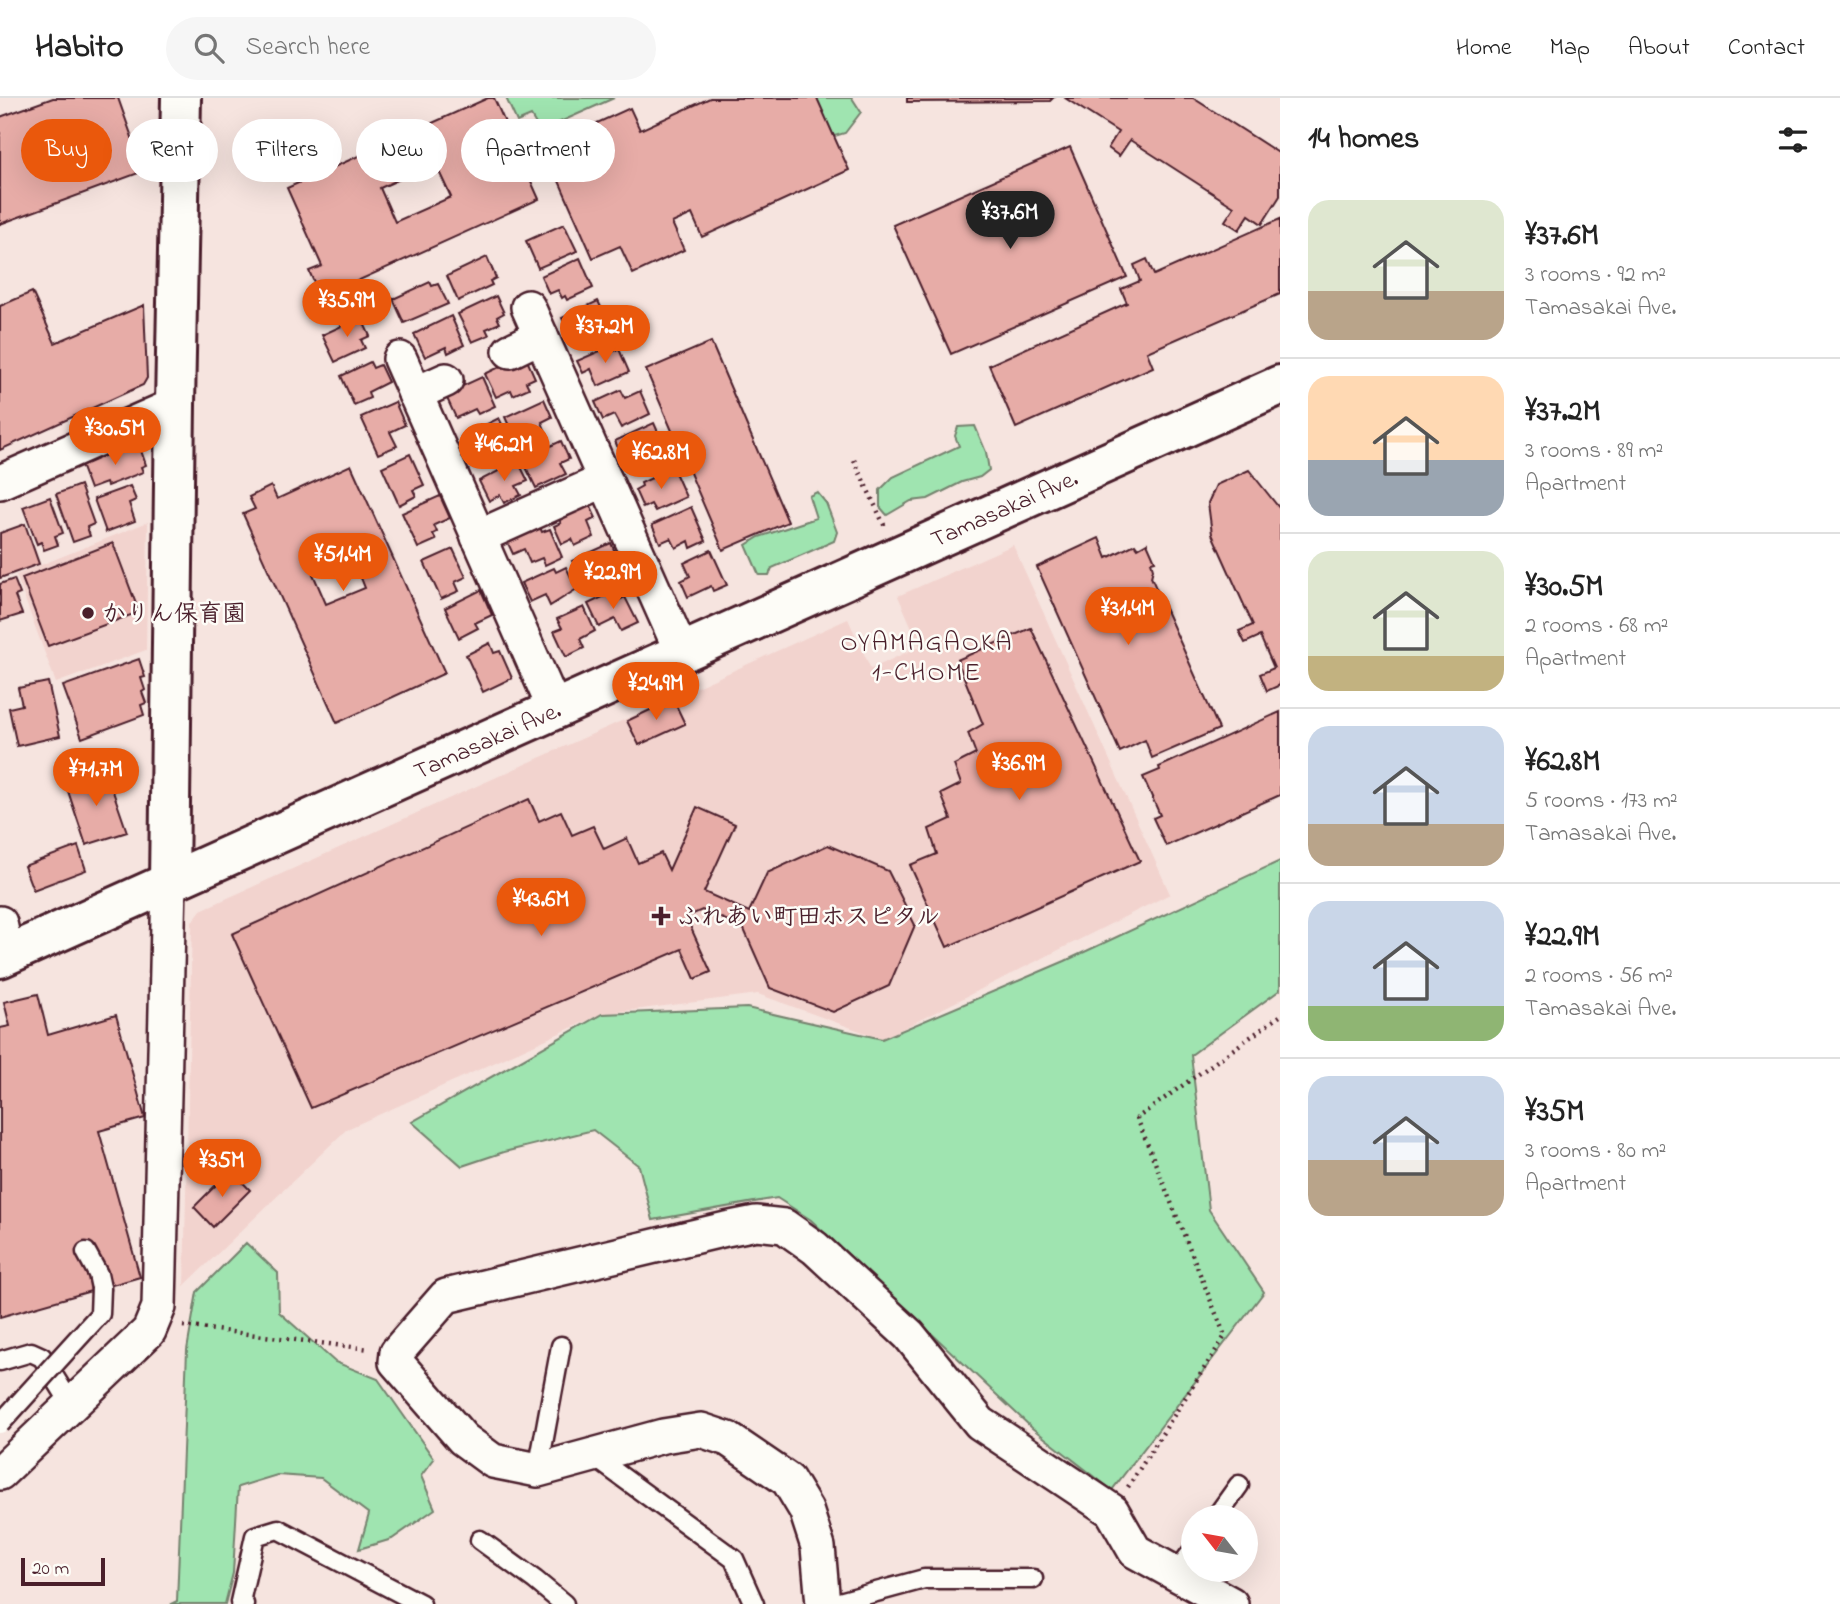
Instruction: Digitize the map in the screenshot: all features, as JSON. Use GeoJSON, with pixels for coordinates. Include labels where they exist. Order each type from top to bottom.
{"type":"FeatureCollection","features":[{"type":"Feature","properties":{"kind":"street"},"geometry":{"type":"LineString","coordinates":[[0,1473],[149,1331],[159,1307],[169,882],[174,405],[181,98]]}},
{"type":"Feature","properties":{"kind":"street"},"geometry":{"type":"LineString","coordinates":[[510,351],[535,321],[681,653]]}},
{"type":"Feature","properties":{"kind":"street"},"geometry":{"type":"LineString","coordinates":[[400,359],[555,710]]}},
{"type":"Feature","properties":{"kind":"street"},"geometry":{"type":"LineString","coordinates":[[415,394],[446,380]]}},
{"type":"Feature","properties":{"kind":"street","name":"Tamasakai Ave."},"geometry":{"type":"LineString","coordinates":[[2,946],[169,882],[1280,384]]}},
{"type":"Feature","properties":{"kind":"street"},"geometry":{"type":"LineString","coordinates":[[0,482],[174,405]]}},
{"type":"Feature","properties":{"kind":"street"},"geometry":{"type":"LineString","coordinates":[[478,537],[605,480]]}},
{"type":"Feature","properties":{"kind":"street"},"geometry":{"type":"LineString","coordinates":[[823,1604],[818,1547],[806,1510],[788,1480],[728,1439],[701,1430],[663,1436],[538,1470],[493,1461],[463,1439],[396,1362],[397,1352],[446,1297],[726,1229],[756,1223],[783,1226],[814,1248],[909,1335],[980,1423],[1112,1511],[1135,1551],[1181,1560]]}},
{"type":"Feature","properties":{"kind":"street"},"geometry":{"type":"LineString","coordinates":[[1207,1582],[1231,1604]]}},
{"type":"Feature","properties":{"kind":"lane"},"geometry":{"type":"LineString","coordinates":[[0,1424],[100,1314],[101,1288],[98,1274],[86,1252]]}},
{"type":"Feature","properties":{"kind":"lane"},"geometry":{"type":"LineString","coordinates":[[538,1470],[561,1346]]}},
{"type":"Feature","properties":{"kind":"lane"},"geometry":{"type":"LineString","coordinates":[[0,1361],[32,1352],[41,1357],[71,1404]]}},
{"type":"Feature","properties":{"kind":"lane"},"geometry":{"type":"LineString","coordinates":[[592,1455],[734,1559],[754,1604]]}},
{"type":"Feature","properties":{"kind":"lane"},"geometry":{"type":"LineString","coordinates":[[1225,1505],[1239,1485]]}},
{"type":"Feature","properties":{"kind":"lane"},"geometry":{"type":"LineString","coordinates":[[244,1604],[240,1602],[255,1536],[278,1529],[421,1604]]}},
{"type":"Feature","properties":{"kind":"lane"},"geometry":{"type":"LineString","coordinates":[[480,1540],[564,1604]]}},
{"type":"Feature","properties":{"kind":"lane"},"geometry":{"type":"LineString","coordinates":[[832,1604],[924,1579],[1033,1579]]}},
{"type":"Feature","properties":{"kind":"path"},"geometry":{"type":"LineString","coordinates":[[854,460],[885,528]]}},
{"type":"Feature","properties":{"kind":"path"},"geometry":{"type":"LineString","coordinates":[[1126,1489],[1225,1336],[1137,1118],[1280,1016]]}},
{"type":"Feature","properties":{"kind":"path"},"geometry":{"type":"LineString","coordinates":[[190,1326],[377,1350]]}},
{"type":"Feature","properties":{"kind":"shaded area","name":"かりん保育園"},"geometry":{"type":"Polygon","coordinates":[[[148,522],[146,650],[56,683],[16,575],[148,522]]]}},
{"type":"Feature","properties":{"kind":"shaded area","name":"ふれあい町田ホスピタル"},"geometry":{"type":"Polygon","coordinates":[[[1013,545],[1170,894],[882,1039],[758,994],[602,1014],[347,1129],[184,1286],[192,922],[201,910],[848,619],[871,669],[920,646],[898,596],[1013,545]]]}},
{"type":"Feature","properties":{"kind":"green space"},"geometry":{"type":"Polygon","coordinates":[[[506,98],[614,98],[567,119],[533,119],[531,116],[516,119],[506,98]]]}},
{"type":"Feature","properties":{"kind":"green space"},"geometry":{"type":"Polygon","coordinates":[[[808,98],[852,98],[861,112],[845,133],[831,137],[808,98]]]}},
{"type":"Feature","properties":{"kind":"green space"},"geometry":{"type":"Polygon","coordinates":[[[975,426],[986,452],[989,470],[980,477],[962,482],[928,499],[911,501],[887,515],[880,507],[880,490],[893,477],[959,446],[955,436],[958,427],[975,426]]]}},
{"type":"Feature","properties":{"kind":"green space"},"geometry":{"type":"Polygon","coordinates":[[[817,492],[826,503],[837,532],[834,541],[772,568],[769,575],[759,575],[746,545],[759,537],[816,518],[809,496],[817,492]]]}},
{"type":"Feature","properties":{"kind":"green space"},"geometry":{"type":"Polygon","coordinates":[[[1280,861],[1280,990],[1191,1055],[1209,1210],[1264,1292],[1112,1490],[1032,1428],[811,1220],[777,1198],[653,1220],[639,1166],[593,1130],[504,1152],[462,1166],[412,1122],[602,1014],[747,1008],[882,1039],[1065,961],[1280,861]]]}},
{"type":"Feature","properties":{"kind":"green space"},"geometry":{"type":"Polygon","coordinates":[[[246,1243],[278,1273],[279,1312],[335,1362],[378,1379],[434,1459],[421,1476],[435,1509],[392,1539],[359,1549],[369,1514],[321,1478],[277,1475],[238,1487],[233,1573],[225,1604],[171,1604],[177,1601],[187,1350],[197,1292],[246,1243]]]}},
{"type":"Feature","properties":{"kind":"building"},"geometry":{"type":"Polygon","coordinates":[[[53,98],[118,98],[126,120],[126,178],[0,224],[0,117],[53,98]]]}},
{"type":"Feature","properties":{"kind":"building"},"geometry":{"type":"Polygon","coordinates":[[[488,98],[494,98],[503,119],[461,119],[461,182],[531,182],[539,199],[333,292],[331,286],[318,291],[309,271],[322,266],[287,188],[300,182],[342,182],[342,163],[356,157],[356,182],[393,182],[380,188],[395,222],[451,197],[444,182],[447,182],[447,119],[441,119],[488,98]]]}},
{"type":"Feature","properties":{"kind":"building"},"geometry":{"type":"Polygon","coordinates":[[[710,98],[817,98],[849,170],[702,237],[692,214],[672,223],[684,250],[633,274],[620,246],[593,258],[559,182],[615,182],[615,119],[606,119],[630,108],[640,130],[710,98]]]}},
{"type":"Feature","properties":{"kind":"building"},"geometry":{"type":"Polygon","coordinates":[[[907,98],[1053,98],[1050,101],[907,102],[907,98]]]}},
{"type":"Feature","properties":{"kind":"building"},"geometry":{"type":"Polygon","coordinates":[[[1065,98],[1193,98],[1280,154],[1280,196],[1262,224],[1249,215],[1239,230],[1225,221],[1234,207],[1130,140],[1119,156],[1108,148],[1118,132],[1065,98]]]}},
{"type":"Feature","properties":{"kind":"building"},"geometry":{"type":"Polygon","coordinates":[[[1070,147],[1127,277],[951,354],[893,225],[1070,147]]]}},
{"type":"Feature","properties":{"kind":"building"},"geometry":{"type":"Polygon","coordinates":[[[1280,219],[1280,294],[1147,352],[1153,367],[1016,428],[989,365],[1127,303],[1121,289],[1140,281],[1134,265],[1147,259],[1154,275],[1280,219]]]}},
{"type":"Feature","properties":{"kind":"building"},"geometry":{"type":"Polygon","coordinates":[[[564,224],[577,251],[538,268],[526,241],[564,224]]]}},
{"type":"Feature","properties":{"kind":"building"},"geometry":{"type":"Polygon","coordinates":[[[487,257],[496,278],[490,281],[492,285],[458,301],[447,276],[487,257]]]}},
{"type":"Feature","properties":{"kind":"building"},"geometry":{"type":"Polygon","coordinates":[[[580,258],[593,288],[567,300],[565,296],[562,298],[558,290],[549,294],[541,276],[580,258]]]}},
{"type":"Feature","properties":{"kind":"building"},"geometry":{"type":"Polygon","coordinates":[[[430,282],[432,286],[438,284],[448,304],[404,323],[393,299],[430,282]]]}},
{"type":"Feature","properties":{"kind":"building"},"geometry":{"type":"Polygon","coordinates":[[[32,292],[55,343],[144,305],[147,378],[143,385],[0,450],[0,306],[32,292]]]}},
{"type":"Feature","properties":{"kind":"building"},"geometry":{"type":"Polygon","coordinates":[[[496,296],[504,313],[497,317],[500,323],[486,329],[489,335],[472,342],[458,314],[496,296]]]}},
{"type":"Feature","properties":{"kind":"building"},"geometry":{"type":"Polygon","coordinates":[[[598,301],[612,330],[595,338],[592,332],[572,341],[562,318],[598,301]]]}},
{"type":"Feature","properties":{"kind":"building"},"geometry":{"type":"Polygon","coordinates":[[[451,316],[464,345],[448,353],[446,347],[425,357],[414,334],[451,316]]]}},
{"type":"Feature","properties":{"kind":"building"},"geometry":{"type":"Polygon","coordinates":[[[361,317],[370,336],[361,340],[365,348],[335,362],[322,335],[361,317]]]}},
{"type":"Feature","properties":{"kind":"building"},"geometry":{"type":"Polygon","coordinates":[[[711,342],[788,522],[723,550],[646,370],[711,342]]]}},
{"type":"Feature","properties":{"kind":"building"},"geometry":{"type":"Polygon","coordinates":[[[609,347],[611,352],[619,349],[629,372],[598,386],[591,369],[583,373],[577,361],[609,347]]]}},
{"type":"Feature","properties":{"kind":"building"},"geometry":{"type":"Polygon","coordinates":[[[514,360],[527,360],[535,378],[526,382],[529,388],[513,395],[511,390],[496,397],[485,374],[514,360]]]}},
{"type":"Feature","properties":{"kind":"building"},"geometry":{"type":"Polygon","coordinates":[[[370,362],[373,368],[380,365],[388,382],[368,392],[370,398],[354,405],[341,376],[370,362]]]}},
{"type":"Feature","properties":{"kind":"building"},"geometry":{"type":"Polygon","coordinates":[[[482,377],[495,406],[478,414],[475,409],[456,418],[445,394],[482,377]]]}},
{"type":"Feature","properties":{"kind":"building"},"geometry":{"type":"Polygon","coordinates":[[[621,390],[625,398],[640,391],[650,414],[621,428],[614,415],[603,420],[595,402],[621,390]]]}},
{"type":"Feature","properties":{"kind":"building"},"geometry":{"type":"Polygon","coordinates":[[[544,399],[552,417],[542,422],[547,435],[519,448],[505,417],[544,399]]]}},
{"type":"Feature","properties":{"kind":"building"},"geometry":{"type":"Polygon","coordinates":[[[395,402],[405,425],[390,432],[397,446],[378,454],[361,417],[395,402]]]}},
{"type":"Feature","properties":{"kind":"building"},"geometry":{"type":"Polygon","coordinates":[[[499,418],[513,447],[483,461],[477,449],[469,453],[461,437],[499,418]]]}},
{"type":"Feature","properties":{"kind":"building"},"geometry":{"type":"Polygon","coordinates":[[[654,423],[669,457],[642,469],[635,455],[623,460],[615,441],[654,423]]]}},
{"type":"Feature","properties":{"kind":"building"},"geometry":{"type":"Polygon","coordinates":[[[561,441],[569,459],[560,463],[566,474],[536,488],[522,459],[561,441]]]}},
{"type":"Feature","properties":{"kind":"building"},"geometry":{"type":"Polygon","coordinates":[[[138,442],[146,465],[141,467],[143,472],[107,486],[106,483],[90,489],[81,465],[138,442]]]}},
{"type":"Feature","properties":{"kind":"building"},"geometry":{"type":"Polygon","coordinates":[[[410,454],[424,485],[413,490],[416,496],[399,505],[382,467],[410,454]]]}},
{"type":"Feature","properties":{"kind":"building"},"geometry":{"type":"Polygon","coordinates":[[[518,461],[528,481],[516,486],[521,495],[504,503],[500,495],[489,501],[479,481],[518,461]]]}},
{"type":"Feature","properties":{"kind":"building"},"geometry":{"type":"Polygon","coordinates":[[[351,465],[445,673],[337,723],[243,514],[255,509],[249,497],[271,486],[277,499],[351,465]],[[353,558],[313,574],[326,604],[365,588],[353,558]]]}},
{"type":"Feature","properties":{"kind":"building"},"geometry":{"type":"Polygon","coordinates":[[[673,468],[686,497],[655,511],[651,504],[643,508],[635,490],[642,486],[641,483],[673,468]]]}},
{"type":"Feature","properties":{"kind":"building"},"geometry":{"type":"Polygon","coordinates":[[[1249,470],[1280,509],[1280,685],[1267,691],[1260,674],[1274,668],[1260,636],[1245,643],[1239,631],[1253,625],[1212,534],[1208,503],[1216,485],[1249,470]]]}},
{"type":"Feature","properties":{"kind":"building"},"geometry":{"type":"Polygon","coordinates":[[[80,485],[94,524],[87,527],[90,536],[73,542],[56,494],[80,485]]]}},
{"type":"Feature","properties":{"kind":"building"},"geometry":{"type":"Polygon","coordinates":[[[130,486],[136,500],[129,503],[135,521],[106,532],[94,499],[130,486]]]}},
{"type":"Feature","properties":{"kind":"building"},"geometry":{"type":"Polygon","coordinates":[[[440,496],[450,518],[434,525],[437,532],[433,534],[436,540],[418,548],[402,513],[440,496]]]}},
{"type":"Feature","properties":{"kind":"building"},"geometry":{"type":"Polygon","coordinates":[[[50,497],[63,533],[55,536],[58,545],[44,550],[41,542],[37,544],[23,507],[50,497]]]}},
{"type":"Feature","properties":{"kind":"building"},"geometry":{"type":"Polygon","coordinates":[[[589,503],[596,518],[588,522],[594,537],[575,546],[572,539],[562,544],[554,526],[561,523],[558,517],[589,503]]]}},
{"type":"Feature","properties":{"kind":"building"},"geometry":{"type":"Polygon","coordinates":[[[691,507],[706,541],[691,548],[689,541],[676,548],[671,538],[660,543],[652,525],[691,507]]]}},
{"type":"Feature","properties":{"kind":"building"},"geometry":{"type":"Polygon","coordinates":[[[25,524],[39,564],[0,578],[0,533],[25,524]]]}},
{"type":"Feature","properties":{"kind":"building"},"geometry":{"type":"Polygon","coordinates":[[[539,525],[542,532],[550,529],[562,557],[545,565],[542,558],[530,563],[524,549],[513,554],[506,539],[539,525]]]}},
{"type":"Feature","properties":{"kind":"building"},"geometry":{"type":"Polygon","coordinates":[[[1099,538],[1107,558],[1135,544],[1138,548],[1147,543],[1155,561],[1151,562],[1151,577],[1219,729],[1152,758],[1145,740],[1120,752],[1037,567],[1099,538]]]}},
{"type":"Feature","properties":{"kind":"building"},"geometry":{"type":"Polygon","coordinates":[[[113,543],[139,612],[48,646],[22,578],[113,543]]]}},
{"type":"Feature","properties":{"kind":"building"},"geometry":{"type":"Polygon","coordinates":[[[611,543],[620,563],[606,568],[611,579],[597,585],[595,581],[581,587],[572,561],[611,543]]]}},
{"type":"Feature","properties":{"kind":"building"},"geometry":{"type":"Polygon","coordinates":[[[453,549],[466,577],[455,582],[459,591],[441,599],[424,562],[453,549]]]}},
{"type":"Feature","properties":{"kind":"building"},"geometry":{"type":"Polygon","coordinates":[[[711,550],[727,585],[713,591],[711,586],[688,597],[681,581],[690,576],[684,563],[711,550]]]}},
{"type":"Feature","properties":{"kind":"building"},"geometry":{"type":"Polygon","coordinates":[[[566,567],[577,589],[550,606],[545,595],[530,602],[521,583],[554,568],[556,572],[566,567]]]}},
{"type":"Feature","properties":{"kind":"building"},"geometry":{"type":"Polygon","coordinates":[[[14,579],[20,594],[15,596],[22,614],[0,621],[0,584],[14,579]]]}},
{"type":"Feature","properties":{"kind":"building"},"geometry":{"type":"Polygon","coordinates":[[[481,590],[492,615],[475,623],[478,628],[459,638],[445,608],[481,590]]]}},
{"type":"Feature","properties":{"kind":"building"},"geometry":{"type":"Polygon","coordinates":[[[615,591],[619,600],[625,597],[638,623],[621,631],[615,619],[599,627],[588,604],[615,591]]]}},
{"type":"Feature","properties":{"kind":"building"},"geometry":{"type":"Polygon","coordinates":[[[584,607],[595,631],[580,639],[584,648],[566,657],[554,631],[562,628],[557,619],[584,607]]]}},
{"type":"Feature","properties":{"kind":"building"},"geometry":{"type":"Polygon","coordinates":[[[1031,628],[1140,861],[947,947],[910,865],[937,854],[929,829],[951,819],[941,794],[961,784],[954,765],[976,754],[968,733],[983,724],[957,660],[1031,628]]]}},
{"type":"Feature","properties":{"kind":"building"},"geometry":{"type":"Polygon","coordinates":[[[490,643],[494,653],[500,651],[512,678],[483,692],[466,655],[490,643]]]}},
{"type":"Feature","properties":{"kind":"building"},"geometry":{"type":"Polygon","coordinates":[[[139,659],[145,677],[141,678],[145,690],[142,692],[146,703],[141,705],[144,715],[82,738],[63,686],[139,659]]]}},
{"type":"Feature","properties":{"kind":"building"},"geometry":{"type":"Polygon","coordinates":[[[48,682],[60,736],[17,746],[9,708],[22,705],[18,688],[48,682]]]}},
{"type":"Feature","properties":{"kind":"building"},"geometry":{"type":"Polygon","coordinates":[[[673,699],[685,724],[639,745],[627,721],[673,699]]]}},
{"type":"Feature","properties":{"kind":"building"},"geometry":{"type":"Polygon","coordinates":[[[1280,712],[1280,795],[1166,846],[1153,818],[1160,815],[1143,777],[1160,770],[1159,767],[1280,712]]]}},
{"type":"Feature","properties":{"kind":"building"},"geometry":{"type":"Polygon","coordinates":[[[106,771],[127,832],[86,845],[66,785],[106,771]]]}},
{"type":"Feature","properties":{"kind":"building","name":"ふれあい町田ホスピタル"},"geometry":{"type":"Polygon","coordinates":[[[529,799],[539,821],[561,811],[572,835],[593,826],[604,849],[627,838],[638,863],[661,853],[669,870],[697,807],[735,824],[704,892],[749,912],[767,873],[828,845],[888,871],[915,925],[889,986],[833,1012],[770,988],[743,927],[702,910],[686,917],[711,972],[695,979],[682,949],[311,1108],[232,934],[529,799]]]}},
{"type":"Feature","properties":{"kind":"building"},"geometry":{"type":"Polygon","coordinates":[[[78,846],[86,870],[33,890],[24,866],[78,846]]]}},
{"type":"Feature","properties":{"kind":"building"},"geometry":{"type":"Polygon","coordinates":[[[38,994],[48,1035],[116,1015],[145,1118],[99,1131],[140,1277],[0,1317],[0,1028],[10,1026],[4,1002],[38,994]]]}},
{"type":"Feature","properties":{"kind":"building"},"geometry":{"type":"Polygon","coordinates":[[[231,1170],[250,1190],[213,1227],[194,1207],[231,1170]]]}},
{"type":"Feature","properties":{"kind":"place","name":"かりん保育園"},"geometry":{"type":"Point","coordinates":[88,613]}},
{"type":"Feature","properties":{"kind":"place","name":"ふれあい町田ホスピタル"},"geometry":{"type":"Point","coordinates":[661,916]}},
{"type":"Feature","properties":{"kind":"district","name":"OYAMAGAOKA 1-CHOME"},"geometry":{"type":"Point","coordinates":[927,656]}}]}
